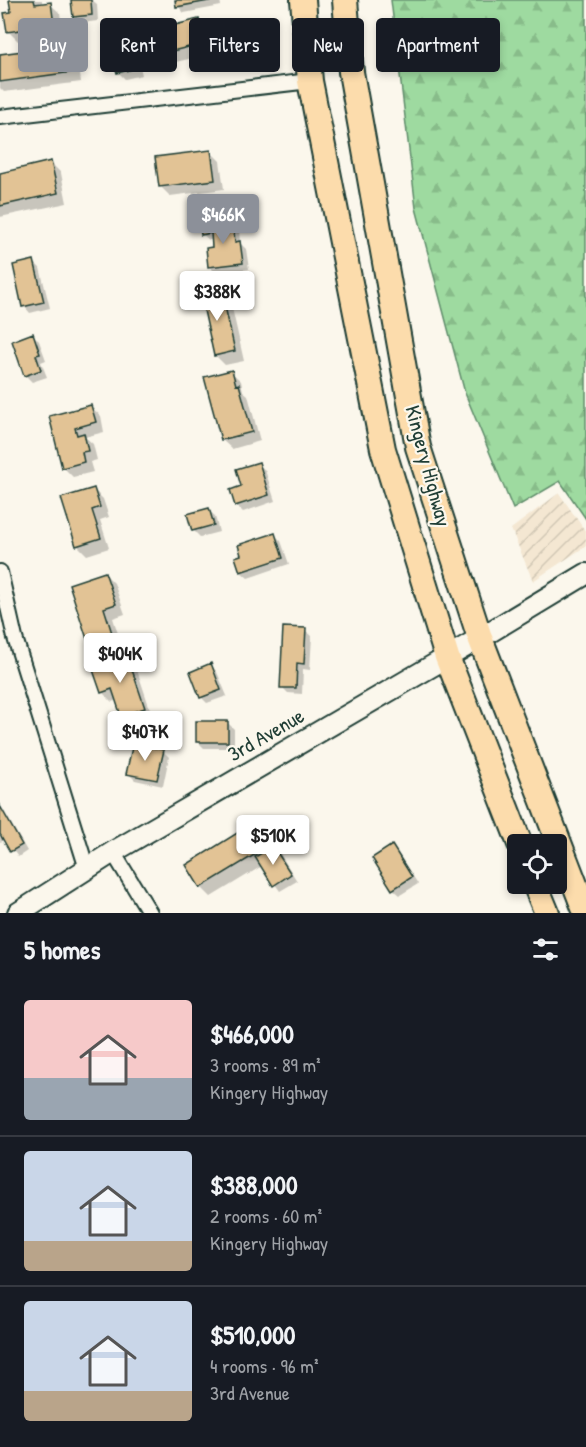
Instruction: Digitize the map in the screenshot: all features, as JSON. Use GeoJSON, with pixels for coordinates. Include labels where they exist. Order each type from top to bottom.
{"type":"FeatureCollection","features":[{"type":"Feature","properties":{"kind":"highway","name":"Kingery Highway"},"geometry":{"type":"LineString","coordinates":[[303,0],[310,81],[383,449],[447,657],[516,834]]}},
{"type":"Feature","properties":{"kind":"highway","name":"Kingery Highway"},"geometry":{"type":"LineString","coordinates":[[345,0],[351,72],[418,447],[480,638],[586,913]]}},
{"type":"Feature","properties":{"kind":"highway"},"geometry":{"type":"LineString","coordinates":[[539,894],[546,913]]}},
{"type":"Feature","properties":{"kind":"street"},"geometry":{"type":"LineString","coordinates":[[0,117],[310,81]]}},
{"type":"Feature","properties":{"kind":"street"},"geometry":{"type":"LineString","coordinates":[[0,572],[15,638],[87,869]]}},
{"type":"Feature","properties":{"kind":"street","name":"3rd Avenue"},"geometry":{"type":"LineString","coordinates":[[18,913],[113,852],[586,574]]}},
{"type":"Feature","properties":{"kind":"street"},"geometry":{"type":"LineString","coordinates":[[113,852],[150,913]]}},
{"type":"Feature","properties":{"kind":"shaded area"},"geometry":{"type":"Polygon","coordinates":[[[559,493],[586,532],[586,546],[533,581],[511,529],[559,493]]]}},
{"type":"Feature","properties":{"kind":"green space"},"geometry":{"type":"Polygon","coordinates":[[[391,0],[586,0],[586,519],[560,481],[513,509],[465,393],[416,208],[400,72],[500,72],[500,18],[393,18],[391,0]]]}},
{"type":"Feature","properties":{"kind":"building"},"geometry":{"type":"Polygon","coordinates":[[[9,0],[34,0],[35,4],[51,2],[53,18],[18,18],[18,30],[7,32],[4,13],[11,12],[9,0]]]}},
{"type":"Feature","properties":{"kind":"building"},"geometry":{"type":"Polygon","coordinates":[[[71,0],[91,0],[92,15],[73,17],[71,0]]]}},
{"type":"Feature","properties":{"kind":"building"},"geometry":{"type":"Polygon","coordinates":[[[175,0],[214,0],[176,7],[175,0]]]}},
{"type":"Feature","properties":{"kind":"building"},"geometry":{"type":"Polygon","coordinates":[[[189,22],[189,47],[177,50],[177,24],[189,22]]]}},
{"type":"Feature","properties":{"kind":"building"},"geometry":{"type":"Polygon","coordinates":[[[18,52],[18,72],[72,72],[0,82],[0,54],[18,52]]]}},
{"type":"Feature","properties":{"kind":"building"},"geometry":{"type":"Polygon","coordinates":[[[211,150],[215,180],[159,187],[155,157],[211,150]]]}},
{"type":"Feature","properties":{"kind":"building"},"geometry":{"type":"Polygon","coordinates":[[[51,161],[58,193],[0,206],[0,173],[51,161]]]}},
{"type":"Feature","properties":{"kind":"building"},"geometry":{"type":"Polygon","coordinates":[[[233,221],[235,242],[240,241],[243,263],[208,267],[206,248],[212,247],[211,233],[201,235],[200,226],[233,221]]]}},
{"type":"Feature","properties":{"kind":"building"},"geometry":{"type":"Polygon","coordinates":[[[34,260],[44,302],[22,307],[13,265],[34,260]]]}},
{"type":"Feature","properties":{"kind":"building"},"geometry":{"type":"Polygon","coordinates":[[[221,288],[235,351],[214,356],[200,292],[221,288]]]}},
{"type":"Feature","properties":{"kind":"building"},"geometry":{"type":"Polygon","coordinates":[[[33,333],[40,354],[36,355],[41,370],[24,376],[12,341],[33,333]]]}},
{"type":"Feature","properties":{"kind":"building"},"geometry":{"type":"Polygon","coordinates":[[[232,370],[236,385],[239,384],[252,432],[221,440],[204,377],[232,370]]]}},
{"type":"Feature","properties":{"kind":"building"},"geometry":{"type":"Polygon","coordinates":[[[91,405],[96,422],[75,428],[77,435],[84,433],[88,451],[82,452],[84,462],[62,468],[49,416],[91,405]]]}},
{"type":"Feature","properties":{"kind":"building"},"geometry":{"type":"Polygon","coordinates":[[[259,462],[269,495],[235,506],[230,490],[241,486],[236,469],[259,462]]]}},
{"type":"Feature","properties":{"kind":"building"},"geometry":{"type":"Polygon","coordinates":[[[94,488],[100,507],[92,510],[101,538],[76,546],[61,498],[94,488]]]}},
{"type":"Feature","properties":{"kind":"building"},"geometry":{"type":"Polygon","coordinates":[[[209,508],[214,525],[192,531],[187,514],[209,508]]]}},
{"type":"Feature","properties":{"kind":"building"},"geometry":{"type":"Polygon","coordinates":[[[275,533],[283,558],[240,572],[235,557],[241,555],[238,545],[275,533]]]}},
{"type":"Feature","properties":{"kind":"building"},"geometry":{"type":"Polygon","coordinates":[[[105,572],[116,604],[104,608],[112,633],[88,642],[69,584],[105,572]]]}},
{"type":"Feature","properties":{"kind":"building"},"geometry":{"type":"Polygon","coordinates":[[[283,627],[306,628],[304,664],[297,663],[296,688],[280,688],[283,627]]]}},
{"type":"Feature","properties":{"kind":"building"},"geometry":{"type":"Polygon","coordinates":[[[127,655],[145,708],[121,716],[112,689],[101,693],[92,667],[127,655]]]}},
{"type":"Feature","properties":{"kind":"building"},"geometry":{"type":"Polygon","coordinates":[[[211,663],[221,690],[200,698],[190,672],[211,663]]]}},
{"type":"Feature","properties":{"kind":"building"},"geometry":{"type":"Polygon","coordinates":[[[196,721],[228,721],[228,742],[196,742],[196,721]]]}},
{"type":"Feature","properties":{"kind":"building"},"geometry":{"type":"Polygon","coordinates":[[[133,743],[164,750],[157,780],[126,774],[133,743]]]}},
{"type":"Feature","properties":{"kind":"building"},"geometry":{"type":"Polygon","coordinates":[[[0,806],[22,845],[10,852],[0,834],[0,806]]]}},
{"type":"Feature","properties":{"kind":"building"},"geometry":{"type":"Polygon","coordinates":[[[242,830],[256,854],[200,888],[186,865],[242,830]]]}},
{"type":"Feature","properties":{"kind":"building"},"geometry":{"type":"Polygon","coordinates":[[[392,845],[412,877],[392,890],[372,858],[392,845]]]}},
{"type":"Feature","properties":{"kind":"building"},"geometry":{"type":"Polygon","coordinates":[[[273,846],[291,874],[273,886],[255,857],[273,846]]]}}]}
